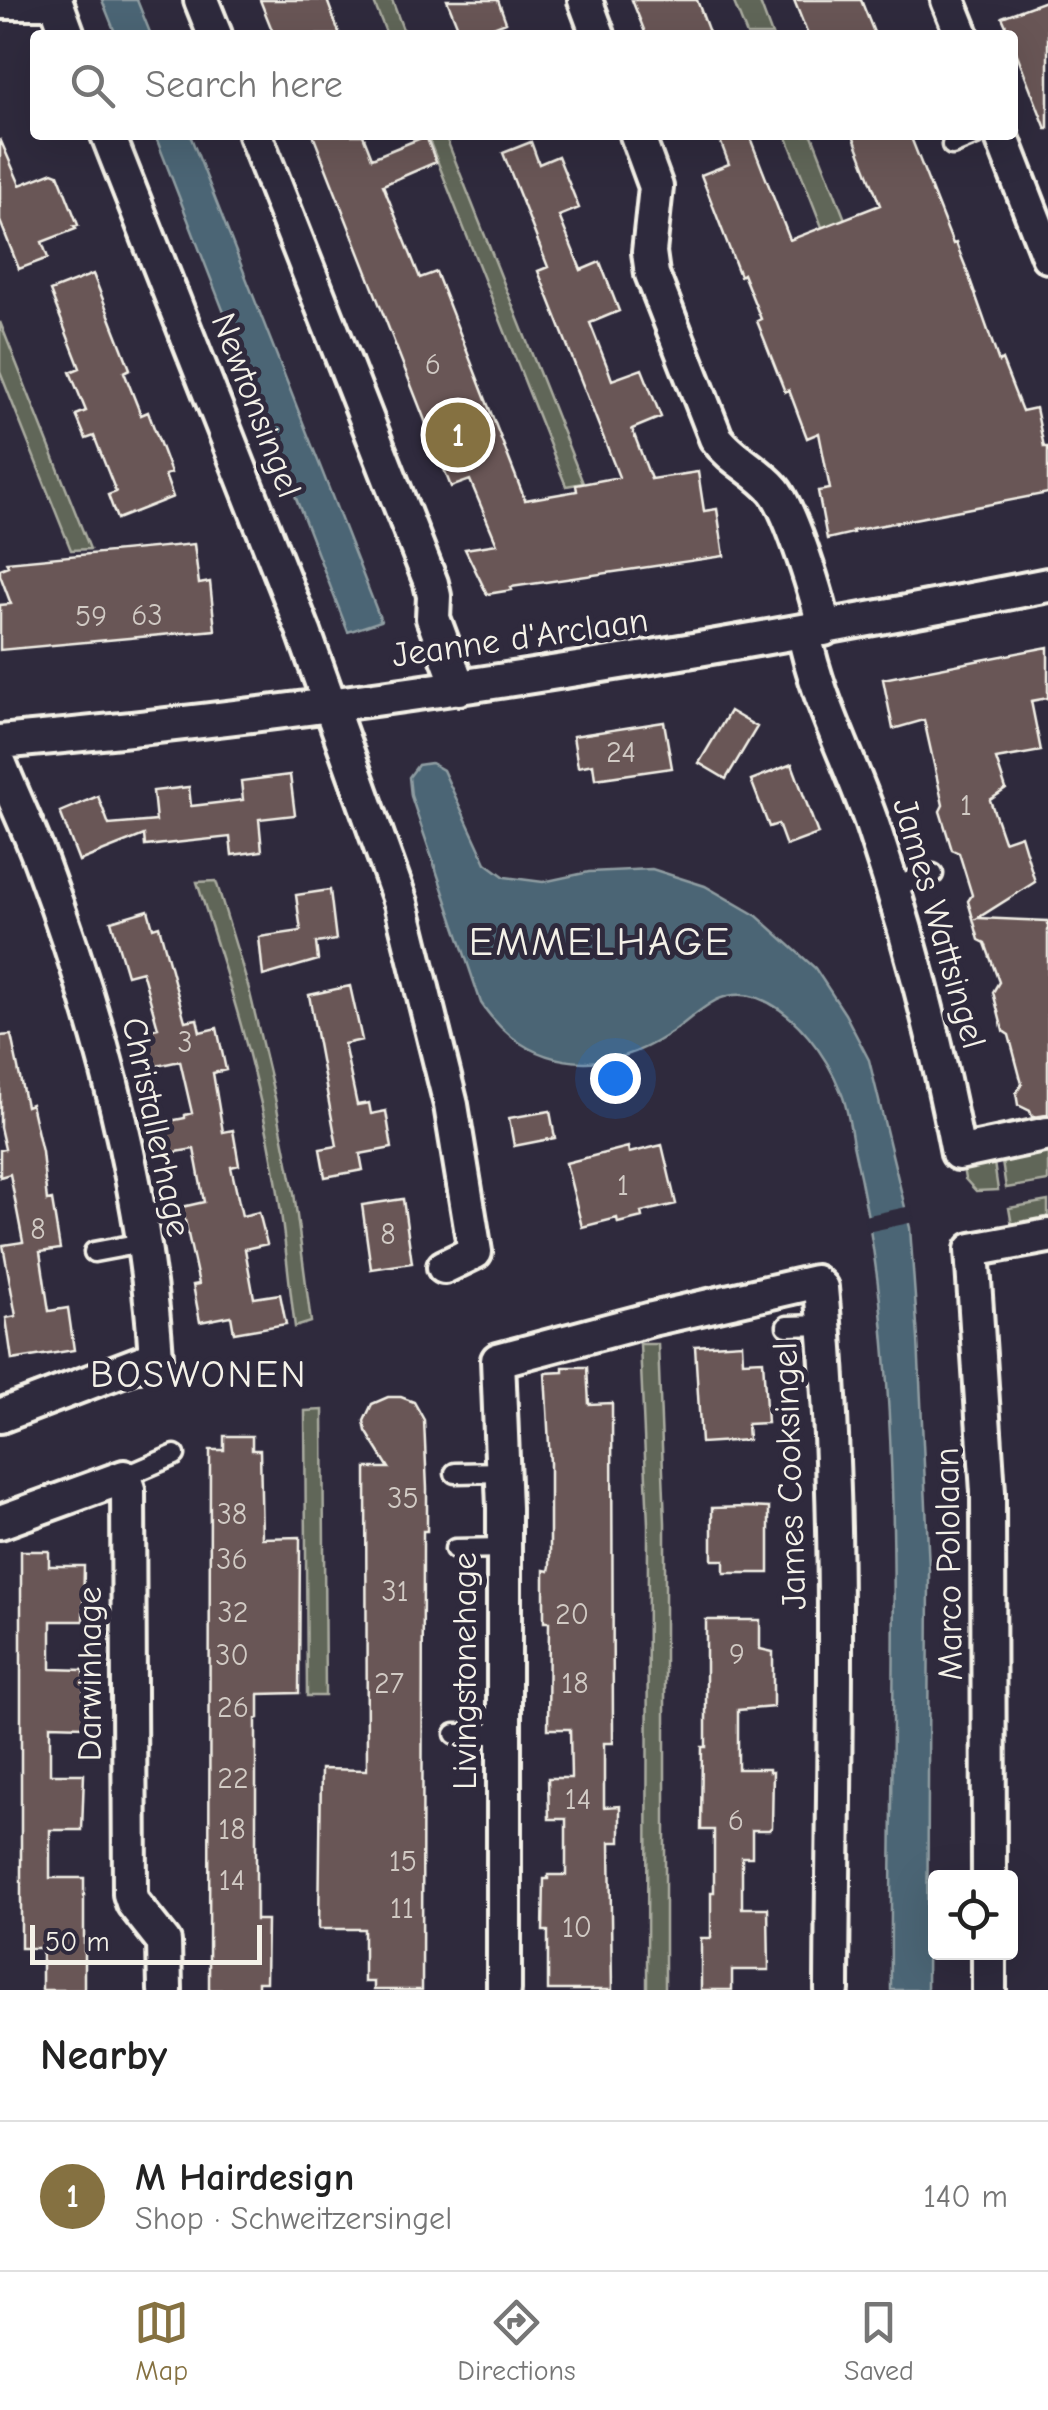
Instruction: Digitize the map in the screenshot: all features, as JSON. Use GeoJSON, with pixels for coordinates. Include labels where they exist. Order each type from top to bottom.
{"type":"FeatureCollection","features":[{"type":"Feature","properties":{"kind":"street"},"geometry":{"type":"LineString","coordinates":[[201,0],[213,30]]}},
{"type":"Feature","properties":{"kind":"street"},"geometry":{"type":"LineString","coordinates":[[585,0],[596,30]]}},
{"type":"Feature","properties":{"kind":"street"},"geometry":{"type":"LineString","coordinates":[[948,0],[960,30]]}},
{"type":"Feature","properties":{"kind":"street"},"geometry":{"type":"LineString","coordinates":[[0,2],[56,2],[66,30]]}},
{"type":"Feature","properties":{"kind":"street","name":"Newtonsingel"},"geometry":{"type":"LineString","coordinates":[[110,140],[331,705],[401,902],[452,1105],[475,1252],[444,1267]]}},
{"type":"Feature","properties":{"kind":"street"},"geometry":{"type":"LineString","coordinates":[[256,140],[431,583],[432,618],[459,688]]}},
{"type":"Feature","properties":{"kind":"street","name":"James Wattsingel"},"geometry":{"type":"LineString","coordinates":[[639,140],[656,186],[649,252],[652,274],[716,438],[779,497],[816,592],[811,666],[892,887],[938,1056],[958,1153],[1048,1134]]}},
{"type":"Feature","properties":{"kind":"street"},"geometry":{"type":"LineString","coordinates":[[1003,140],[1048,256]]}},
{"type":"Feature","properties":{"kind":"street","name":"Jeanne d'Arclaan"},"geometry":{"type":"LineString","coordinates":[[0,742],[459,688],[814,631],[1048,585]]}},
{"type":"Feature","properties":{"kind":"street","name":"Christallerhage"},"geometry":{"type":"LineString","coordinates":[[0,764],[40,860],[98,1036],[123,1139],[142,1243],[156,1357],[0,1416]]}},
{"type":"Feature","properties":{"kind":"street","name":"Marco Pololaan"},"geometry":{"type":"LineString","coordinates":[[989,1870],[988,1492],[972,1250],[1048,1236]]}},
{"type":"Feature","properties":{"kind":"street","name":"James Cooksingel"},"geometry":{"type":"LineString","coordinates":[[505,1358],[815,1282],[821,1288],[834,1479],[832,1990]]}},
{"type":"Feature","properties":{"kind":"street","name":"Livingstonehage"},"geometry":{"type":"LineString","coordinates":[[504,1990],[504,1548],[498,1360],[505,1358]]}},
{"type":"Feature","properties":{"kind":"street"},"geometry":{"type":"LineString","coordinates":[[0,1522],[124,1478]]}},
{"type":"Feature","properties":{"kind":"street","name":"Darwinhage"},"geometry":{"type":"LineString","coordinates":[[124,1478],[128,1489],[130,1894],[164,1942],[165,1990]]}},
{"type":"Feature","properties":{"kind":"street"},"geometry":{"type":"LineString","coordinates":[[989,1960],[989,1990]]}},
{"type":"Feature","properties":{"kind":"lane"},"geometry":{"type":"LineString","coordinates":[[952,145],[964,140]]}},
{"type":"Feature","properties":{"kind":"lane"},"geometry":{"type":"LineString","coordinates":[[892,887],[933,874]]}},
{"type":"Feature","properties":{"kind":"lane"},"geometry":{"type":"LineString","coordinates":[[94,1252],[142,1243]]}},
{"type":"Feature","properties":{"kind":"lane"},"geometry":{"type":"LineString","coordinates":[[786,1326],[825,1325]]}},
{"type":"Feature","properties":{"kind":"lane"},"geometry":{"type":"LineString","coordinates":[[124,1478],[175,1456]]}},
{"type":"Feature","properties":{"kind":"lane"},"geometry":{"type":"LineString","coordinates":[[455,1473],[503,1472]]}},
{"type":"Feature","properties":{"kind":"lane"},"geometry":{"type":"LineString","coordinates":[[455,1549],[504,1548]]}},
{"type":"Feature","properties":{"kind":"lane"},"geometry":{"type":"LineString","coordinates":[[455,1734],[504,1734]]}},
{"type":"Feature","properties":{"kind":"green space"},"geometry":{"type":"Polygon","coordinates":[[[373,0],[392,0],[403,30],[385,30],[373,0]]]}},
{"type":"Feature","properties":{"kind":"green space"},"geometry":{"type":"Polygon","coordinates":[[[733,0],[759,0],[770,30],[745,30],[733,0]]]}},
{"type":"Feature","properties":{"kind":"green space"},"geometry":{"type":"Polygon","coordinates":[[[429,140],[447,140],[583,483],[566,486],[429,140]]]}},
{"type":"Feature","properties":{"kind":"green space"},"geometry":{"type":"Polygon","coordinates":[[[788,140],[814,140],[922,416],[898,421],[788,140]]]}},
{"type":"Feature","properties":{"kind":"green space"},"geometry":{"type":"Polygon","coordinates":[[[0,322],[90,549],[71,550],[0,372],[0,322]]]}},
{"type":"Feature","properties":{"kind":"green space"},"geometry":{"type":"Polygon","coordinates":[[[216,881],[249,989],[294,1193],[311,1322],[295,1327],[278,1193],[260,1100],[197,882],[216,881]]]}},
{"type":"Feature","properties":{"kind":"green space"},"geometry":{"type":"Polygon","coordinates":[[[1048,1147],[1048,1181],[1006,1188],[1001,1155],[1048,1147]]]}},
{"type":"Feature","properties":{"kind":"green space"},"geometry":{"type":"Polygon","coordinates":[[[993,1156],[998,1190],[976,1191],[965,1179],[962,1162],[993,1156]]]}},
{"type":"Feature","properties":{"kind":"green space"},"geometry":{"type":"Polygon","coordinates":[[[1048,1201],[1048,1225],[1013,1231],[1009,1208],[1048,1201]]]}},
{"type":"Feature","properties":{"kind":"green space"},"geometry":{"type":"Polygon","coordinates":[[[640,1344],[658,1344],[665,1523],[665,1990],[647,1990],[648,1524],[640,1344]]]}},
{"type":"Feature","properties":{"kind":"green space"},"geometry":{"type":"Polygon","coordinates":[[[323,1410],[325,1696],[307,1696],[305,1411],[323,1410]]]}},
{"type":"Feature","properties":{"kind":"water"},"geometry":{"type":"Polygon","coordinates":[[[102,0],[137,0],[149,30],[114,30],[102,0]]]}},
{"type":"Feature","properties":{"kind":"water"},"geometry":{"type":"Polygon","coordinates":[[[157,140],[192,140],[381,621],[348,632],[157,140]]]}},
{"type":"Feature","properties":{"kind":"water"},"geometry":{"type":"Polygon","coordinates":[[[431,763],[443,770],[486,863],[505,877],[543,882],[589,872],[652,869],[705,886],[757,916],[815,968],[869,1060],[910,1228],[918,1339],[929,1568],[927,1990],[891,1990],[892,1473],[872,1241],[841,1092],[819,1050],[797,1024],[772,1005],[744,995],[719,999],[666,1036],[616,1058],[566,1060],[542,1054],[520,1042],[481,1003],[411,796],[409,777],[418,765],[431,763]]]}},
{"type":"Feature","properties":{"kind":"pier"},"geometry":{"type":"Polygon","coordinates":[[[911,1206],[914,1222],[867,1232],[864,1216],[911,1206]]]}},
{"type":"Feature","properties":{"kind":"building"},"geometry":{"type":"Polygon","coordinates":[[[260,0],[327,0],[338,30],[272,30],[260,0]]]}},
{"type":"Feature","properties":{"kind":"building"},"geometry":{"type":"Polygon","coordinates":[[[447,0],[498,0],[506,22],[488,30],[459,30],[447,0]]]}},
{"type":"Feature","properties":{"kind":"building"},"geometry":{"type":"Polygon","coordinates":[[[632,0],[697,0],[708,30],[644,30],[632,0]]]}},
{"type":"Feature","properties":{"kind":"building"},"geometry":{"type":"Polygon","coordinates":[[[794,0],[861,0],[873,30],[806,30],[794,0]]]}},
{"type":"Feature","properties":{"kind":"building"},"geometry":{"type":"Polygon","coordinates":[[[1048,0],[1048,129],[1018,57],[1018,30],[1008,30],[1002,17],[1048,0]]]}},
{"type":"Feature","properties":{"kind":"building"},"geometry":{"type":"Polygon","coordinates":[[[0,139],[20,185],[53,172],[58,174],[78,225],[42,242],[48,258],[19,269],[0,221],[0,139]]]}},
{"type":"Feature","properties":{"kind":"building"},"geometry":{"type":"Polygon","coordinates":[[[315,140],[365,140],[372,158],[416,140],[428,140],[436,162],[383,185],[420,278],[436,272],[525,500],[577,491],[576,485],[619,477],[538,271],[548,267],[503,153],[531,142],[539,164],[558,156],[579,208],[559,216],[581,270],[600,262],[619,311],[590,323],[612,380],[642,369],[661,417],[632,429],[651,479],[698,472],[704,511],[717,509],[724,556],[511,587],[512,590],[487,594],[465,549],[497,544],[470,480],[451,487],[315,140]]]}},
{"type":"Feature","properties":{"kind":"building"},"geometry":{"type":"Polygon","coordinates":[[[720,140],[751,140],[790,240],[880,205],[855,140],[912,140],[966,268],[999,362],[1002,360],[1022,411],[1036,408],[1044,447],[1048,447],[1048,493],[827,539],[818,491],[830,489],[819,433],[807,438],[789,390],[785,392],[757,321],[761,319],[701,175],[729,164],[720,140]]]}},
{"type":"Feature","properties":{"kind":"building"},"geometry":{"type":"Polygon","coordinates":[[[93,274],[130,369],[124,372],[141,415],[148,412],[171,473],[165,475],[173,497],[117,519],[108,495],[116,492],[94,436],[86,439],[76,415],[86,411],[70,372],[80,368],[50,291],[93,274]]]}},
{"type":"Feature","properties":{"kind":"building"},"geometry":{"type":"Polygon","coordinates":[[[194,544],[199,584],[210,582],[215,630],[0,650],[0,605],[11,604],[0,575],[0,569],[8,566],[6,562],[194,544]]]}},
{"type":"Feature","properties":{"kind":"building"},"geometry":{"type":"Polygon","coordinates":[[[1048,647],[1048,698],[1031,701],[1041,751],[996,759],[1006,789],[990,800],[1004,841],[1021,835],[1035,882],[978,918],[1048,921],[1048,1115],[1032,1117],[1030,1111],[1018,1105],[1016,1093],[1022,1084],[993,992],[999,982],[985,943],[979,940],[968,901],[972,895],[940,811],[943,805],[924,720],[893,729],[883,679],[1048,647]]]}},
{"type":"Feature","properties":{"kind":"building"},"geometry":{"type":"Polygon","coordinates":[[[730,711],[757,727],[726,779],[699,763],[730,711]]]}},
{"type":"Feature","properties":{"kind":"building"},"geometry":{"type":"Polygon","coordinates":[[[664,722],[672,768],[595,779],[593,764],[578,767],[573,736],[664,722]]]}},
{"type":"Feature","properties":{"kind":"building"},"geometry":{"type":"Polygon","coordinates":[[[792,764],[818,834],[786,846],[778,824],[769,827],[751,780],[792,764]]]}},
{"type":"Feature","properties":{"kind":"building"},"geometry":{"type":"Polygon","coordinates":[[[290,775],[295,815],[259,819],[262,851],[232,855],[230,837],[145,846],[144,835],[79,861],[60,812],[98,796],[109,825],[156,821],[153,791],[189,787],[191,806],[243,800],[241,781],[290,775]]]}},
{"type":"Feature","properties":{"kind":"building"},"geometry":{"type":"Polygon","coordinates":[[[330,890],[336,940],[316,943],[318,960],[263,976],[259,937],[301,931],[296,895],[330,890]]]}},
{"type":"Feature","properties":{"kind":"building"},"geometry":{"type":"Polygon","coordinates":[[[148,910],[153,928],[159,926],[185,1021],[197,1019],[200,1032],[217,1028],[226,1070],[213,1073],[223,1132],[233,1130],[239,1165],[231,1167],[242,1216],[259,1212],[267,1244],[245,1249],[254,1298],[280,1294],[286,1324],[234,1333],[231,1316],[200,1322],[193,1285],[199,1284],[182,1207],[204,1202],[194,1149],[170,1153],[165,1122],[192,1113],[180,1061],[152,1067],[144,1031],[158,1028],[142,971],[127,975],[111,921],[148,910]]]}},
{"type":"Feature","properties":{"kind":"building"},"geometry":{"type":"Polygon","coordinates":[[[350,986],[362,1040],[344,1044],[357,1105],[369,1103],[371,1114],[386,1111],[392,1148],[360,1154],[363,1170],[325,1177],[320,1149],[337,1146],[309,995],[350,986]]]}},
{"type":"Feature","properties":{"kind":"building"},"geometry":{"type":"Polygon","coordinates":[[[11,1035],[26,1106],[31,1104],[42,1152],[47,1201],[52,1200],[60,1249],[40,1252],[49,1311],[68,1308],[74,1350],[12,1360],[6,1318],[16,1316],[3,1245],[23,1242],[10,1174],[0,1177],[0,1150],[5,1149],[0,1127],[0,1036],[11,1035]]]}},
{"type":"Feature","properties":{"kind":"building"},"geometry":{"type":"Polygon","coordinates":[[[550,1111],[555,1138],[514,1146],[509,1118],[550,1111]]]}},
{"type":"Feature","properties":{"kind":"building"},"geometry":{"type":"Polygon","coordinates":[[[662,1145],[676,1204],[641,1212],[642,1217],[618,1223],[617,1218],[582,1227],[566,1163],[628,1147],[629,1153],[662,1145]]]}},
{"type":"Feature","properties":{"kind":"building"},"geometry":{"type":"Polygon","coordinates":[[[403,1199],[412,1263],[371,1269],[362,1205],[403,1199]]]}},
{"type":"Feature","properties":{"kind":"building"},"geometry":{"type":"Polygon","coordinates":[[[742,1343],[743,1361],[763,1360],[767,1423],[747,1424],[748,1440],[701,1443],[695,1346],[742,1343]]]}},
{"type":"Feature","properties":{"kind":"building"},"geometry":{"type":"Polygon","coordinates":[[[563,1367],[587,1367],[589,1404],[612,1403],[613,1743],[604,1743],[604,1807],[620,1806],[620,1842],[610,1842],[612,1990],[548,1990],[548,1931],[543,1931],[544,1879],[548,1875],[566,1875],[566,1819],[549,1819],[548,1778],[571,1778],[570,1729],[548,1729],[549,1622],[544,1622],[544,1570],[549,1571],[550,1566],[545,1373],[563,1372],[563,1367]]]}},
{"type":"Feature","properties":{"kind":"building"},"geometry":{"type":"Polygon","coordinates":[[[388,1397],[414,1402],[424,1420],[427,1531],[423,1531],[422,1990],[374,1990],[374,1982],[364,1982],[364,1929],[319,1929],[321,1769],[367,1770],[366,1468],[389,1468],[364,1421],[372,1404],[388,1397]]]}},
{"type":"Feature","properties":{"kind":"building"},"geometry":{"type":"Polygon","coordinates":[[[224,1436],[252,1436],[252,1450],[260,1450],[262,1538],[300,1537],[299,1693],[259,1694],[256,1719],[256,1920],[267,1920],[266,1982],[258,1982],[258,1990],[209,1990],[210,1450],[224,1450],[224,1436]]]}},
{"type":"Feature","properties":{"kind":"building"},"geometry":{"type":"Polygon","coordinates":[[[712,1508],[769,1508],[769,1573],[724,1573],[724,1560],[712,1560],[712,1508]]]}},
{"type":"Feature","properties":{"kind":"building"},"geometry":{"type":"Polygon","coordinates":[[[21,1551],[49,1551],[49,1566],[84,1566],[83,1621],[51,1621],[51,1669],[84,1670],[84,1726],[50,1725],[50,1774],[84,1774],[82,1830],[50,1830],[50,1878],[84,1878],[84,1990],[42,1990],[42,1948],[21,1948],[21,1551]]]}},
{"type":"Feature","properties":{"kind":"building"},"geometry":{"type":"Polygon","coordinates":[[[706,1620],[760,1620],[760,1649],[773,1652],[773,1707],[738,1710],[738,1769],[773,1772],[772,1827],[752,1830],[752,1857],[742,1857],[742,1908],[768,1908],[769,1970],[732,1970],[732,1990],[701,1990],[701,1938],[711,1938],[714,1892],[714,1830],[701,1830],[702,1747],[706,1747],[706,1620]]]}},
{"type":"Feature","properties":{"kind":"place","name":"M Hairdesign"},"geometry":{"type":"Point","coordinates":[458,435]}},
{"type":"Feature","properties":{"kind":"district","name":"EMMELHAGE"},"geometry":{"type":"Point","coordinates":[600,941]}},
{"type":"Feature","properties":{"kind":"district","name":"BOSWONEN"},"geometry":{"type":"Point","coordinates":[199,1374]}}]}
